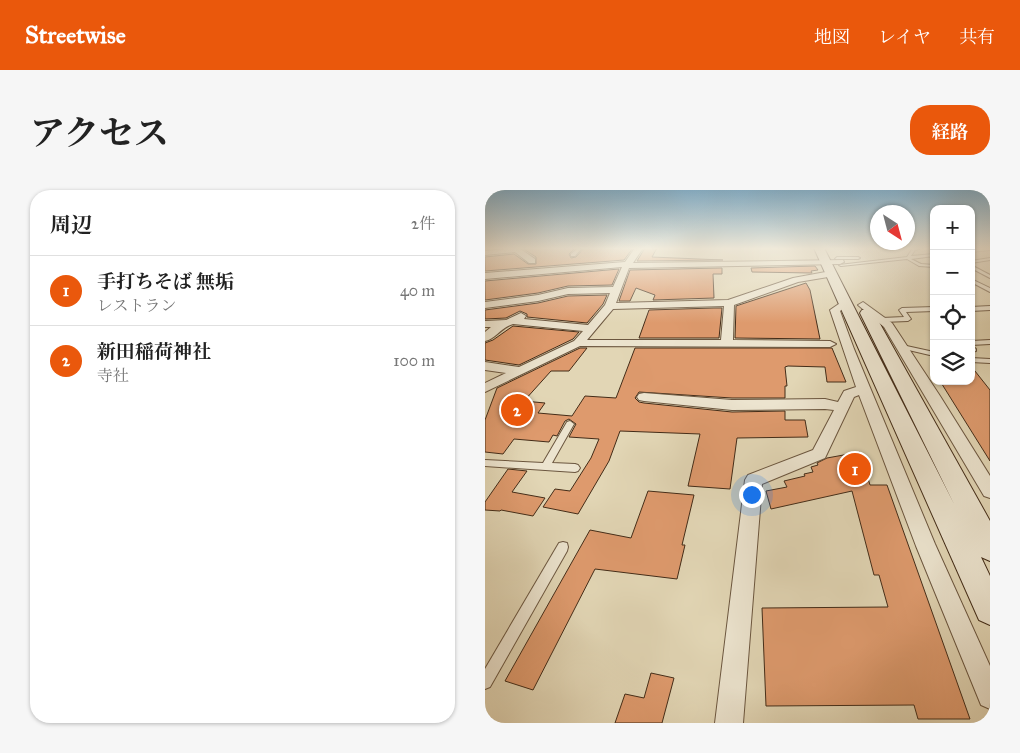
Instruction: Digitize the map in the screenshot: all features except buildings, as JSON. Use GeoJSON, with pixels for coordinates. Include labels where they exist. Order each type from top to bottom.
{"type":"FeatureCollection","features":[{"type":"Feature","properties":{"kind":"street"},"geometry":{"type":"LineString","coordinates":[[485,276],[526,273]]}},
{"type":"Feature","properties":{"kind":"street"},"geometry":{"type":"LineString","coordinates":[[578,343],[610,306],[622,273]]}},
{"type":"Feature","properties":{"kind":"street"},"geometry":{"type":"LineString","coordinates":[[610,306],[729,303],[796,280],[809,273]]}},
{"type":"Feature","properties":{"kind":"street"},"geometry":{"type":"LineString","coordinates":[[839,273],[931,458],[990,609]]}},
{"type":"Feature","properties":{"kind":"street"},"geometry":{"type":"LineString","coordinates":[[485,304],[568,292],[617,290]]}},
{"type":"Feature","properties":{"kind":"street"},"geometry":{"type":"LineString","coordinates":[[485,338],[507,323],[517,320],[542,297]]}},
{"type":"Feature","properties":{"kind":"street"},"geometry":{"type":"LineString","coordinates":[[727,343],[729,303]]}},
{"type":"Feature","properties":{"kind":"street"},"geometry":{"type":"LineString","coordinates":[[855,304],[931,458],[990,548]]}},
{"type":"Feature","properties":{"kind":"street"},"geometry":{"type":"LineString","coordinates":[[990,491],[935,398],[888,325],[855,304],[835,310],[847,349],[926,546],[990,696]]}},
{"type":"Feature","properties":{"kind":"street"},"geometry":{"type":"LineString","coordinates":[[485,324],[507,323],[589,328]]}},
{"type":"Feature","properties":{"kind":"street"},"geometry":{"type":"LineString","coordinates":[[485,388],[578,343],[830,344]]}},
{"type":"Feature","properties":{"kind":"street"},"geometry":{"type":"LineString","coordinates":[[485,366],[522,371]]}},
{"type":"Feature","properties":{"kind":"street"},"geometry":{"type":"LineString","coordinates":[[729,723],[754,480],[819,454],[849,394],[864,389]]}},
{"type":"Feature","properties":{"kind":"street"},"geometry":{"type":"LineString","coordinates":[[644,396],[732,405],[825,404],[841,407]]}},
{"type":"Feature","properties":{"kind":"lane"},"geometry":{"type":"LineString","coordinates":[[975,282],[990,290]]}},
{"type":"Feature","properties":{"kind":"lane"},"geometry":{"type":"LineString","coordinates":[[975,309],[990,308]]}},
{"type":"Feature","properties":{"kind":"lane"},"geometry":{"type":"LineString","coordinates":[[882,320],[908,319],[902,310],[930,309]]}},
{"type":"Feature","properties":{"kind":"lane"},"geometry":{"type":"LineString","coordinates":[[975,342],[990,342]]}},
{"type":"Feature","properties":{"kind":"lane"},"geometry":{"type":"LineString","coordinates":[[902,347],[930,353]]}},
{"type":"Feature","properties":{"kind":"lane"},"geometry":{"type":"LineString","coordinates":[[975,360],[990,361]]}},
{"type":"Feature","properties":{"kind":"lane"},"geometry":{"type":"LineString","coordinates":[[546,466],[570,424]]}},
{"type":"Feature","properties":{"kind":"lane"},"geometry":{"type":"LineString","coordinates":[[485,463],[575,468]]}},
{"type":"Feature","properties":{"kind":"lane"},"geometry":{"type":"LineString","coordinates":[[485,682],[563,547]]}},
{"type":"Feature","properties":{"kind":"place","name":"新田稲荷神社"},"geometry":{"type":"Point","coordinates":[517,410]}},
{"type":"Feature","properties":{"kind":"place","name":"手打ちそば 無垢"},"geometry":{"type":"Point","coordinates":[855,469]}}]}
